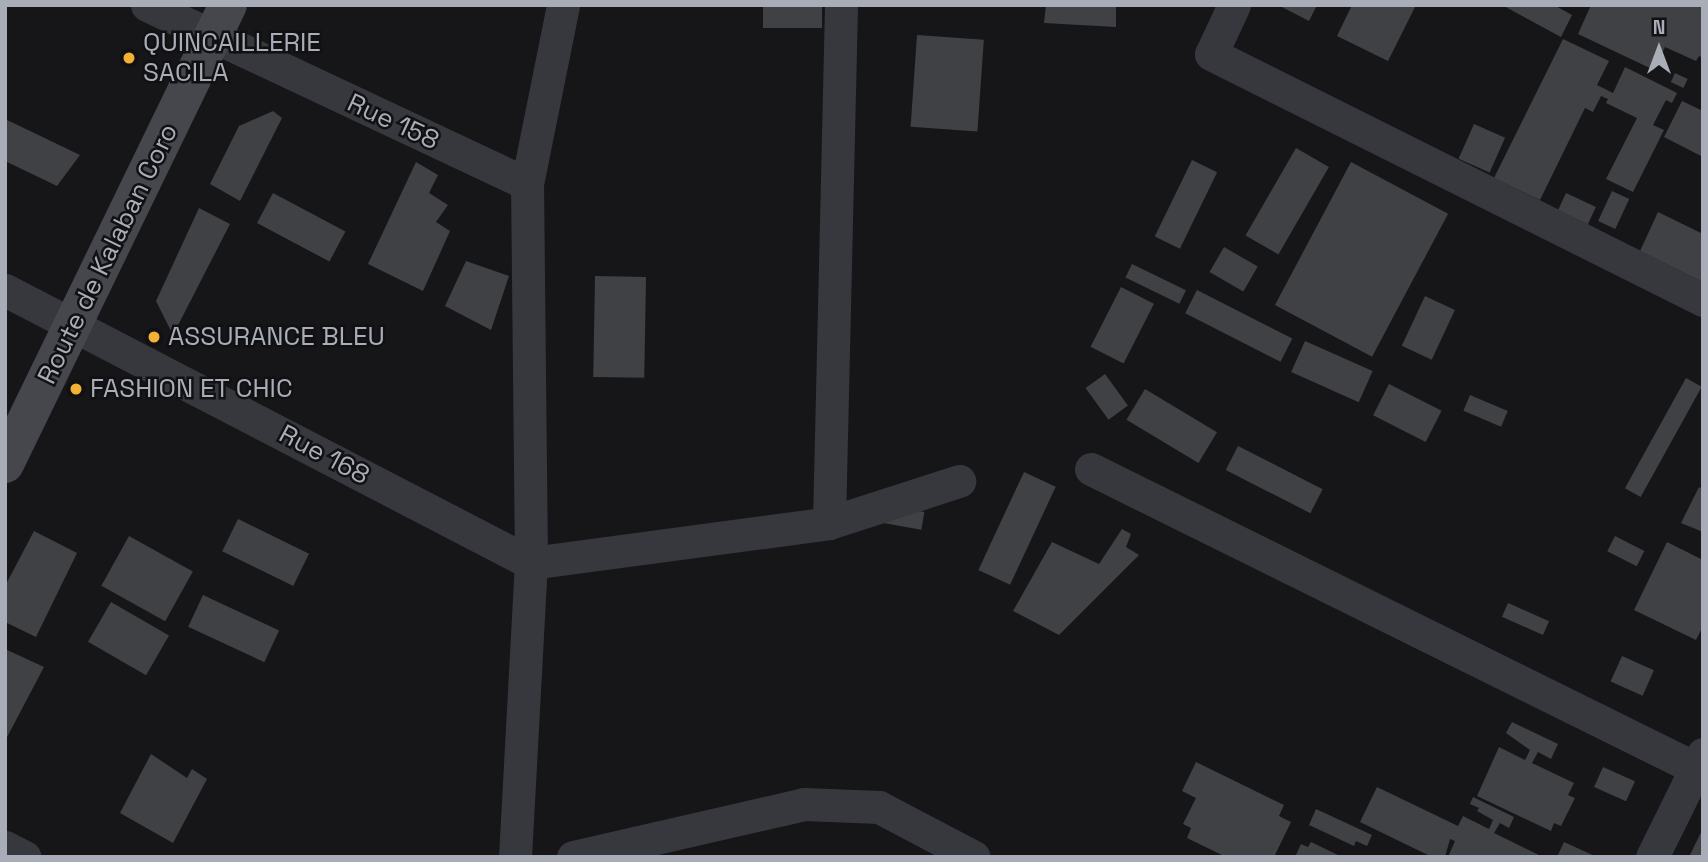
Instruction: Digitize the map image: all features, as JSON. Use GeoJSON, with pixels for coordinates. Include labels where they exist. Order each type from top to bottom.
{"type":"FeatureCollection","features":[{"type":"Feature","properties":{"kind":"main road","name":"Route de Kalaban Coro"},"geometry":{"type":"LineString","coordinates":[[5,464],[220,21]]}},
{"type":"Feature","properties":{"kind":"street","name":"Rue 158"},"geometry":{"type":"LineString","coordinates":[[147,5],[220,21],[527,184]]}},
{"type":"Feature","properties":{"kind":"street"},"geometry":{"type":"LineString","coordinates":[[515,857],[531,563],[527,184],[562,5]]}},
{"type":"Feature","properties":{"kind":"street"},"geometry":{"type":"LineString","coordinates":[[829,523],[841,5]]}},
{"type":"Feature","properties":{"kind":"street"},"geometry":{"type":"LineString","coordinates":[[1234,5],[1211,54],[1703,300]]}},
{"type":"Feature","properties":{"kind":"street","name":"Rue 168"},"geometry":{"type":"LineString","coordinates":[[5,290],[75,323],[531,563]]}},
{"type":"Feature","properties":{"kind":"street"},"geometry":{"type":"LineString","coordinates":[[1091,469],[1700,765],[1652,857]]}},
{"type":"Feature","properties":{"kind":"street"},"geometry":{"type":"LineString","coordinates":[[531,563],[829,523],[960,481]]}},
{"type":"Feature","properties":{"kind":"street"},"geometry":{"type":"LineString","coordinates":[[573,857],[698,844],[712,822],[804,804],[879,807],[974,857]]}},
{"type":"Feature","properties":{"kind":"street"},"geometry":{"type":"LineString","coordinates":[[5,846],[25,857]]}},
{"type":"Feature","properties":{"kind":"building"},"geometry":{"type":"Polygon","coordinates":[[[763,5],[822,5],[822,28],[763,28],[763,5]]]}},
{"type":"Feature","properties":{"kind":"building"},"geometry":{"type":"Polygon","coordinates":[[[1046,5],[1116,5],[1116,27],[1044,23],[1046,5]]]}},
{"type":"Feature","properties":{"kind":"building"},"geometry":{"type":"Polygon","coordinates":[[[1278,5],[1317,5],[1309,21],[1278,5]]]}},
{"type":"Feature","properties":{"kind":"building"},"geometry":{"type":"Polygon","coordinates":[[[1352,5],[1416,5],[1388,61],[1337,36],[1352,5]]]}},
{"type":"Feature","properties":{"kind":"building"},"geometry":{"type":"Polygon","coordinates":[[[1502,5],[1554,5],[1572,15],[1561,37],[1502,5]]]}},
{"type":"Feature","properties":{"kind":"building"},"geometry":{"type":"Polygon","coordinates":[[[1591,5],[1703,5],[1703,58],[1699,56],[1696,61],[1665,47],[1654,70],[1578,34],[1591,5]]]}},
{"type":"Feature","properties":{"kind":"building"},"geometry":{"type":"Polygon","coordinates":[[[917,35],[984,40],[977,131],[911,127],[917,35]]]}},
{"type":"Feature","properties":{"kind":"building"},"geometry":{"type":"Polygon","coordinates":[[[1563,39],[1609,61],[1597,85],[1613,93],[1625,67],[1677,93],[1672,103],[1666,100],[1653,125],[1664,130],[1633,192],[1606,179],[1637,118],[1606,103],[1608,99],[1601,96],[1593,112],[1585,108],[1540,200],[1494,178],[1563,39]]]}},
{"type":"Feature","properties":{"kind":"building"},"geometry":{"type":"Polygon","coordinates":[[[1675,73],[1688,79],[1683,88],[1671,82],[1675,73]]]}},
{"type":"Feature","properties":{"kind":"building"},"geometry":{"type":"Polygon","coordinates":[[[1682,101],[1703,111],[1703,157],[1664,137],[1682,101]]]}},
{"type":"Feature","properties":{"kind":"building"},"geometry":{"type":"Polygon","coordinates":[[[273,111],[282,118],[240,201],[210,184],[239,126],[273,111]]]}},
{"type":"Feature","properties":{"kind":"building"},"geometry":{"type":"Polygon","coordinates":[[[5,119],[80,155],[57,186],[5,161],[5,119]]]}},
{"type":"Feature","properties":{"kind":"building"},"geometry":{"type":"Polygon","coordinates":[[[1474,124],[1505,138],[1490,173],[1459,159],[1474,124]]]}},
{"type":"Feature","properties":{"kind":"building"},"geometry":{"type":"Polygon","coordinates":[[[1296,148],[1329,167],[1278,254],[1246,235],[1296,148]]]}},
{"type":"Feature","properties":{"kind":"building"},"geometry":{"type":"Polygon","coordinates":[[[1192,160],[1217,172],[1180,249],[1155,236],[1192,160]]]}},
{"type":"Feature","properties":{"kind":"building"},"geometry":{"type":"Polygon","coordinates":[[[416,162],[438,175],[429,193],[448,205],[436,222],[450,231],[423,291],[368,264],[416,162]]]}},
{"type":"Feature","properties":{"kind":"building"},"geometry":{"type":"Polygon","coordinates":[[[1351,162],[1448,214],[1372,357],[1275,305],[1351,162]]]}},
{"type":"Feature","properties":{"kind":"building"},"geometry":{"type":"Polygon","coordinates":[[[1612,191],[1629,199],[1615,229],[1598,221],[1612,191]]]}},
{"type":"Feature","properties":{"kind":"building"},"geometry":{"type":"Polygon","coordinates":[[[273,193],[345,231],[329,262],[257,223],[273,193]]]}},
{"type":"Feature","properties":{"kind":"building"},"geometry":{"type":"Polygon","coordinates":[[[1566,193],[1596,207],[1588,224],[1558,210],[1566,193]]]}},
{"type":"Feature","properties":{"kind":"building"},"geometry":{"type":"Polygon","coordinates":[[[199,208],[230,224],[173,335],[156,301],[199,208]]]}},
{"type":"Feature","properties":{"kind":"building"},"geometry":{"type":"Polygon","coordinates":[[[1658,212],[1703,234],[1703,282],[1640,251],[1658,212]]]}},
{"type":"Feature","properties":{"kind":"building"},"geometry":{"type":"Polygon","coordinates":[[[1224,247],[1258,266],[1243,292],[1210,272],[1224,247]]]}},
{"type":"Feature","properties":{"kind":"building"},"geometry":{"type":"Polygon","coordinates":[[[466,261],[509,276],[491,330],[445,306],[466,261]]]}},
{"type":"Feature","properties":{"kind":"building"},"geometry":{"type":"Polygon","coordinates":[[[1132,264],[1186,290],[1179,304],[1125,277],[1132,264]]]}},
{"type":"Feature","properties":{"kind":"building"},"geometry":{"type":"Polygon","coordinates":[[[595,276],[646,277],[644,378],[593,377],[595,276]]]}},
{"type":"Feature","properties":{"kind":"building"},"geometry":{"type":"Polygon","coordinates":[[[1121,287],[1154,304],[1124,363],[1091,347],[1121,287]]]}},
{"type":"Feature","properties":{"kind":"building"},"geometry":{"type":"Polygon","coordinates":[[[1197,290],[1292,339],[1281,362],[1185,313],[1197,290]]]}},
{"type":"Feature","properties":{"kind":"building"},"geometry":{"type":"Polygon","coordinates":[[[1425,296],[1455,310],[1432,360],[1402,346],[1425,296]]]}},
{"type":"Feature","properties":{"kind":"building"},"geometry":{"type":"Polygon","coordinates":[[[1305,341],[1373,371],[1359,402],[1291,372],[1305,341]]]}},
{"type":"Feature","properties":{"kind":"building"},"geometry":{"type":"Polygon","coordinates":[[[1105,374],[1128,406],[1109,420],[1086,388],[1105,374]]]}},
{"type":"Feature","properties":{"kind":"building"},"geometry":{"type":"Polygon","coordinates":[[[1686,378],[1702,387],[1641,497],[1625,488],[1686,378]]]}},
{"type":"Feature","properties":{"kind":"building"},"geometry":{"type":"Polygon","coordinates":[[[1389,384],[1442,411],[1426,442],[1373,415],[1389,384]]]}},
{"type":"Feature","properties":{"kind":"building"},"geometry":{"type":"Polygon","coordinates":[[[1145,389],[1217,432],[1198,463],[1126,420],[1145,389]]]}},
{"type":"Feature","properties":{"kind":"building"},"geometry":{"type":"Polygon","coordinates":[[[1470,395],[1508,411],[1501,427],[1463,411],[1470,395]]]}},
{"type":"Feature","properties":{"kind":"building"},"geometry":{"type":"Polygon","coordinates":[[[1238,446],[1323,489],[1310,513],[1226,470],[1238,446]]]}},
{"type":"Feature","properties":{"kind":"building"},"geometry":{"type":"Polygon","coordinates":[[[1024,472],[1056,487],[1010,585],[978,570],[1024,472]]]}},
{"type":"Feature","properties":{"kind":"building"},"geometry":{"type":"Polygon","coordinates":[[[1699,487],[1703,489],[1703,532],[1681,523],[1699,487]]]}},
{"type":"Feature","properties":{"kind":"building"},"geometry":{"type":"Polygon","coordinates":[[[885,505],[924,512],[921,530],[882,523],[885,505]]]}},
{"type":"Feature","properties":{"kind":"building"},"geometry":{"type":"Polygon","coordinates":[[[238,519],[309,554],[293,586],[222,551],[238,519]]]}},
{"type":"Feature","properties":{"kind":"building"},"geometry":{"type":"Polygon","coordinates":[[[1122,529],[1131,534],[1126,547],[1139,555],[1059,635],[1013,611],[1052,542],[1099,564],[1122,529]]]}},
{"type":"Feature","properties":{"kind":"building"},"geometry":{"type":"Polygon","coordinates":[[[34,531],[77,553],[36,637],[5,622],[5,586],[34,531]]]}},
{"type":"Feature","properties":{"kind":"building"},"geometry":{"type":"Polygon","coordinates":[[[129,536],[193,571],[165,621],[101,586],[129,536]]]}},
{"type":"Feature","properties":{"kind":"building"},"geometry":{"type":"Polygon","coordinates":[[[1615,536],[1644,551],[1637,566],[1607,551],[1615,536]]]}},
{"type":"Feature","properties":{"kind":"building"},"geometry":{"type":"Polygon","coordinates":[[[1667,542],[1703,560],[1703,626],[1696,640],[1634,610],[1667,542]]]}},
{"type":"Feature","properties":{"kind":"building"},"geometry":{"type":"Polygon","coordinates":[[[203,595],[279,630],[264,662],[188,627],[203,595]]]}},
{"type":"Feature","properties":{"kind":"building"},"geometry":{"type":"Polygon","coordinates":[[[111,602],[169,636],[146,675],[88,642],[111,602]]]}},
{"type":"Feature","properties":{"kind":"building"},"geometry":{"type":"Polygon","coordinates":[[[1508,603],[1549,621],[1543,635],[1502,617],[1508,603]]]}},
{"type":"Feature","properties":{"kind":"building"},"geometry":{"type":"Polygon","coordinates":[[[5,649],[44,667],[5,741],[5,649]]]}},
{"type":"Feature","properties":{"kind":"building"},"geometry":{"type":"Polygon","coordinates":[[[1622,656],[1654,670],[1643,696],[1611,682],[1622,656]]]}},
{"type":"Feature","properties":{"kind":"building"},"geometry":{"type":"Polygon","coordinates":[[[1512,722],[1558,744],[1551,759],[1538,752],[1532,763],[1574,783],[1568,795],[1575,798],[1561,826],[1554,823],[1551,831],[1477,796],[1499,747],[1525,760],[1530,750],[1506,733],[1512,722]]]}},
{"type":"Feature","properties":{"kind":"building"},"geometry":{"type":"Polygon","coordinates":[[[151,754],[187,778],[192,769],[207,779],[173,843],[120,813],[151,754]]]}},
{"type":"Feature","properties":{"kind":"building"},"geometry":{"type":"Polygon","coordinates":[[[1196,762],[1284,805],[1279,816],[1291,822],[1274,857],[1226,857],[1187,838],[1191,828],[1183,824],[1196,798],[1182,791],[1196,762]]]}},
{"type":"Feature","properties":{"kind":"building"},"geometry":{"type":"Polygon","coordinates":[[[1603,767],[1635,781],[1626,801],[1594,787],[1603,767]]]}},
{"type":"Feature","properties":{"kind":"building"},"geometry":{"type":"Polygon","coordinates":[[[1377,787],[1458,826],[1463,816],[1489,829],[1493,820],[1470,804],[1473,797],[1514,817],[1509,828],[1500,823],[1494,833],[1543,857],[1448,857],[1455,841],[1450,839],[1445,857],[1432,857],[1360,822],[1377,787]]]}},
{"type":"Feature","properties":{"kind":"building"},"geometry":{"type":"Polygon","coordinates":[[[1316,809],[1372,835],[1367,846],[1356,841],[1354,846],[1309,825],[1316,809]]]}},
{"type":"Feature","properties":{"kind":"building"},"geometry":{"type":"Polygon","coordinates":[[[1703,828],[1703,857],[1689,857],[1703,828]]]}},
{"type":"Feature","properties":{"kind":"building"},"geometry":{"type":"Polygon","coordinates":[[[1311,842],[1342,857],[1295,857],[1301,844],[1308,847],[1311,842]]]}},
{"type":"Feature","properties":{"kind":"building"},"geometry":{"type":"Polygon","coordinates":[[[1564,842],[1597,857],[1557,857],[1564,842]]]}},
{"type":"Feature","properties":{"kind":"place","name":"QUINCAILLERIE SACILA"},"geometry":{"type":"Point","coordinates":[129,58]}},
{"type":"Feature","properties":{"kind":"place","name":"ASSURANCE BLEU"},"geometry":{"type":"Point","coordinates":[154,337]}},
{"type":"Feature","properties":{"kind":"place","name":"FASHION ET CHIC"},"geometry":{"type":"Point","coordinates":[76,389]}}]}
